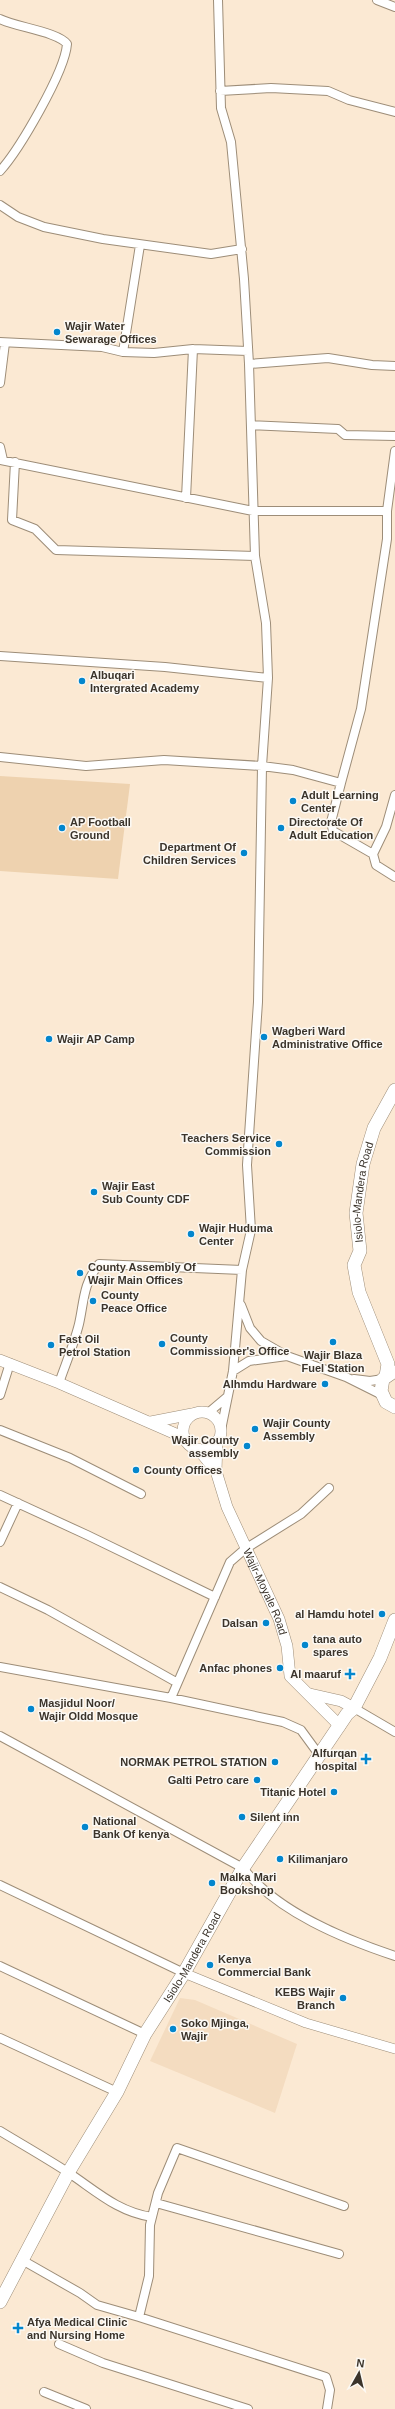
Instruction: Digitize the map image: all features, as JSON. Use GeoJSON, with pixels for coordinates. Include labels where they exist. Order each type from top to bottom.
{"type":"FeatureCollection","features":[{"type":"Feature","properties":{"kind":"highway","name":"Isiolo-Mandera Road"},"geometry":{"type":"LineString","coordinates":[[382,1395],[381,1387],[388,1375],[388,1364],[359,1292],[354,1265],[360,1252],[356,1213],[368,1145],[395,1090]]}},
{"type":"Feature","properties":{"kind":"highway","name":"Isiolo-Mandera Road"},"geometry":{"type":"LineString","coordinates":[[380,1342],[395,1356]]}},
{"type":"Feature","properties":{"kind":"highway"},"geometry":{"type":"LineString","coordinates":[[382,1395],[386,1402],[394,1407]]}},
{"type":"Feature","properties":{"kind":"highway","name":"Isiolo-Mandera Road"},"geometry":{"type":"LineString","coordinates":[[0,2302],[68,2173],[117,2092],[145,2034],[184,1973],[244,1868],[347,1714],[354,1708],[380,1658],[395,1620]]}},
{"type":"Feature","properties":{"kind":"main road"},"geometry":{"type":"LineString","coordinates":[[5,1362],[59,1383],[150,1422],[184,1438],[190,1445],[198,1449],[205,1449],[218,1441]]}},
{"type":"Feature","properties":{"kind":"main road"},"geometry":{"type":"LineString","coordinates":[[150,1422],[200,1412],[208,1413],[215,1417],[221,1430],[218,1441],[216,1471]]}},
{"type":"Feature","properties":{"kind":"main road"},"geometry":{"type":"LineString","coordinates":[[184,1438],[184,1424],[192,1414]]}},
{"type":"Feature","properties":{"kind":"main road","name":"Wajir-Moyale Road"},"geometry":{"type":"LineString","coordinates":[[198,1449],[216,1471],[227,1507],[245,1549],[279,1619],[287,1646],[290,1676],[300,1688],[310,1694],[340,1726]]}},
{"type":"Feature","properties":{"kind":"main road"},"geometry":{"type":"LineString","coordinates":[[310,1694],[341,1700],[354,1708]]}},
{"type":"Feature","properties":{"kind":"street"},"geometry":{"type":"LineString","coordinates":[[218,0],[221,108],[231,142],[242,249],[249,364],[255,556],[266,623],[268,678],[262,766],[258,1002],[247,1165],[251,1230],[242,1270],[233,1371],[221,1430]]}},
{"type":"Feature","properties":{"kind":"street"},"geometry":{"type":"LineString","coordinates":[[377,0],[395,7]]}},
{"type":"Feature","properties":{"kind":"street"},"geometry":{"type":"LineString","coordinates":[[0,19],[9,24],[59,38],[66,44],[65,56],[48,93],[20,144],[0,171]]}},
{"type":"Feature","properties":{"kind":"street"},"geometry":{"type":"LineString","coordinates":[[220,91],[271,88],[328,91],[349,100],[395,112]]}},
{"type":"Feature","properties":{"kind":"street"},"geometry":{"type":"LineString","coordinates":[[0,205],[18,217],[44,228],[140,245],[210,254],[242,249]]}},
{"type":"Feature","properties":{"kind":"street"},"geometry":{"type":"LineString","coordinates":[[123,352],[140,245]]}},
{"type":"Feature","properties":{"kind":"street"},"geometry":{"type":"LineString","coordinates":[[0,382],[3,343],[102,347],[123,352],[154,352],[193,349],[248,351]]}},
{"type":"Feature","properties":{"kind":"street"},"geometry":{"type":"LineString","coordinates":[[186,498],[193,349]]}},
{"type":"Feature","properties":{"kind":"street"},"geometry":{"type":"LineString","coordinates":[[249,364],[328,358],[372,365],[395,366]]}},
{"type":"Feature","properties":{"kind":"street"},"geometry":{"type":"LineString","coordinates":[[251,425],[338,429],[345,435],[395,436]]}},
{"type":"Feature","properties":{"kind":"street"},"geometry":{"type":"LineString","coordinates":[[0,447],[1,460],[253,511],[386,511]]}},
{"type":"Feature","properties":{"kind":"street"},"geometry":{"type":"LineString","coordinates":[[373,854],[333,831],[331,822],[361,709],[387,539],[386,511],[395,451]]}},
{"type":"Feature","properties":{"kind":"street"},"geometry":{"type":"LineString","coordinates":[[15,462],[12,520],[35,529],[56,550],[255,556]]}},
{"type":"Feature","properties":{"kind":"street"},"geometry":{"type":"LineString","coordinates":[[0,656],[165,667],[268,678]]}},
{"type":"Feature","properties":{"kind":"street"},"geometry":{"type":"LineString","coordinates":[[0,757],[86,766],[164,760],[262,766],[293,770],[341,783]]}},
{"type":"Feature","properties":{"kind":"street"},"geometry":{"type":"LineString","coordinates":[[395,795],[386,827],[373,854],[376,865],[395,877]]}},
{"type":"Feature","properties":{"kind":"street"},"geometry":{"type":"LineString","coordinates":[[59,1383],[74,1340],[86,1285],[92,1273],[99,1264],[242,1270]]}},
{"type":"Feature","properties":{"kind":"street"},"geometry":{"type":"LineString","coordinates":[[240,1303],[250,1328],[261,1341],[287,1356],[346,1378],[382,1395]]}},
{"type":"Feature","properties":{"kind":"street"},"geometry":{"type":"LineString","coordinates":[[233,1371],[249,1361],[287,1356]]}},
{"type":"Feature","properties":{"kind":"street"},"geometry":{"type":"LineString","coordinates":[[0,1395],[5,1362]]}},
{"type":"Feature","properties":{"kind":"street"},"geometry":{"type":"LineString","coordinates":[[346,1378],[370,1381],[388,1375]]}},
{"type":"Feature","properties":{"kind":"street"},"geometry":{"type":"LineString","coordinates":[[208,1413],[227,1397]]}},
{"type":"Feature","properties":{"kind":"street"},"geometry":{"type":"LineString","coordinates":[[0,1430],[70,1458],[141,1494]]}},
{"type":"Feature","properties":{"kind":"street"},"geometry":{"type":"LineString","coordinates":[[171,1698],[176,1682],[230,1562],[245,1549],[301,1514],[329,1488]]}},
{"type":"Feature","properties":{"kind":"street"},"geometry":{"type":"LineString","coordinates":[[0,1495],[87,1534],[215,1597]]}},
{"type":"Feature","properties":{"kind":"street"},"geometry":{"type":"LineString","coordinates":[[0,1542],[18,1503]]}},
{"type":"Feature","properties":{"kind":"street"},"geometry":{"type":"LineString","coordinates":[[0,1587],[48,1610],[176,1682]]}},
{"type":"Feature","properties":{"kind":"street"},"geometry":{"type":"LineString","coordinates":[[0,1667],[171,1698],[283,1722],[301,1730],[320,1756]]}},
{"type":"Feature","properties":{"kind":"street"},"geometry":{"type":"LineString","coordinates":[[354,1708],[395,1732]]}},
{"type":"Feature","properties":{"kind":"street"},"geometry":{"type":"LineString","coordinates":[[0,1736],[244,1868],[255,1883],[316,1924],[329,1931],[395,1956]]}},
{"type":"Feature","properties":{"kind":"street"},"geometry":{"type":"LineString","coordinates":[[0,1885],[184,1973],[306,2023],[395,2050]]}},
{"type":"Feature","properties":{"kind":"street"},"geometry":{"type":"LineString","coordinates":[[0,1966],[145,2034]]}},
{"type":"Feature","properties":{"kind":"street"},"geometry":{"type":"LineString","coordinates":[[0,2038],[117,2092]]}},
{"type":"Feature","properties":{"kind":"street"},"geometry":{"type":"LineString","coordinates":[[0,2131],[68,2173],[118,2208],[134,2214],[152,2217]]}},
{"type":"Feature","properties":{"kind":"street"},"geometry":{"type":"LineString","coordinates":[[139,2317],[149,2276],[150,2225],[165,2174],[177,2148],[344,2206]]}},
{"type":"Feature","properties":{"kind":"street"},"geometry":{"type":"LineString","coordinates":[[156,2203],[340,2254]]}},
{"type":"Feature","properties":{"kind":"street"},"geometry":{"type":"LineString","coordinates":[[22,2260],[80,2293],[97,2305],[326,2377],[330,2390],[327,2409]]}},
{"type":"Feature","properties":{"kind":"street"},"geometry":{"type":"LineString","coordinates":[[60,2344],[103,2363],[248,2409]]}},
{"type":"Feature","properties":{"kind":"street"},"geometry":{"type":"LineString","coordinates":[[44,2392],[86,2409]]}},
{"type":"Feature","properties":{"kind":"shaded area","name":"AP Football Ground"},"geometry":{"type":"Polygon","coordinates":[[[0,776],[130,784],[118,879],[0,871],[0,776]]]}},
{"type":"Feature","properties":{"kind":"shaded area"},"geometry":{"type":"Polygon","coordinates":[[[180,1998],[195,2000],[297,2044],[275,2113],[150,2061],[180,1998]]]}},
{"type":"Feature","properties":{"kind":"place","name":"Wajir Water Sewarage Offices"},"geometry":{"type":"Point","coordinates":[57,332]}},
{"type":"Feature","properties":{"kind":"place","name":"Albuqari Intergrated Academy"},"geometry":{"type":"Point","coordinates":[82,681]}},
{"type":"Feature","properties":{"kind":"place","name":"Adult Learning Center"},"geometry":{"type":"Point","coordinates":[293,801]}},
{"type":"Feature","properties":{"kind":"place","name":"AP Football Ground"},"geometry":{"type":"Point","coordinates":[62,828]}},
{"type":"Feature","properties":{"kind":"place","name":"Directorate Of Adult Education"},"geometry":{"type":"Point","coordinates":[281,828]}},
{"type":"Feature","properties":{"kind":"place","name":"Department Of Children Services"},"geometry":{"type":"Point","coordinates":[244,853]}},
{"type":"Feature","properties":{"kind":"place","name":"Wagberi Ward Administrative Office"},"geometry":{"type":"Point","coordinates":[264,1037]}},
{"type":"Feature","properties":{"kind":"place","name":"Wajir AP Camp"},"geometry":{"type":"Point","coordinates":[49,1039]}},
{"type":"Feature","properties":{"kind":"place","name":"Teachers Service Commission"},"geometry":{"type":"Point","coordinates":[279,1144]}},
{"type":"Feature","properties":{"kind":"place","name":"Wajir East Sub County CDF"},"geometry":{"type":"Point","coordinates":[94,1192]}},
{"type":"Feature","properties":{"kind":"place","name":"Wajir Huduma Center"},"geometry":{"type":"Point","coordinates":[191,1234]}},
{"type":"Feature","properties":{"kind":"place","name":"County Assembly Of Wajir Main Offices"},"geometry":{"type":"Point","coordinates":[80,1273]}},
{"type":"Feature","properties":{"kind":"place","name":"County Peace Office"},"geometry":{"type":"Point","coordinates":[93,1301]}},
{"type":"Feature","properties":{"kind":"place","name":"Wajir Blaza Fuel Station"},"geometry":{"type":"Point","coordinates":[333,1342]}},
{"type":"Feature","properties":{"kind":"place","name":"County Commissioner's Office"},"geometry":{"type":"Point","coordinates":[162,1344]}},
{"type":"Feature","properties":{"kind":"place","name":"Fast Oil Petrol Station"},"geometry":{"type":"Point","coordinates":[51,1345]}},
{"type":"Feature","properties":{"kind":"place","name":"Alhmdu Hardware"},"geometry":{"type":"Point","coordinates":[325,1384]}},
{"type":"Feature","properties":{"kind":"place","name":"Wajir County Assembly"},"geometry":{"type":"Point","coordinates":[255,1429]}},
{"type":"Feature","properties":{"kind":"place","name":"Wajir County assembly"},"geometry":{"type":"Point","coordinates":[247,1446]}},
{"type":"Feature","properties":{"kind":"place","name":"County Offices"},"geometry":{"type":"Point","coordinates":[136,1470]}},
{"type":"Feature","properties":{"kind":"place","name":"al Hamdu hotel"},"geometry":{"type":"Point","coordinates":[382,1614]}},
{"type":"Feature","properties":{"kind":"place","name":"Dalsan"},"geometry":{"type":"Point","coordinates":[266,1623]}},
{"type":"Feature","properties":{"kind":"place","name":"tana auto spares"},"geometry":{"type":"Point","coordinates":[305,1645]}},
{"type":"Feature","properties":{"kind":"place","name":"Anfac phones"},"geometry":{"type":"Point","coordinates":[280,1668]}},
{"type":"Feature","properties":{"kind":"place","name":"Al maaruf"},"geometry":{"type":"Point","coordinates":[350,1674]}},
{"type":"Feature","properties":{"kind":"place","name":"Masjidul Noor/ Wajir Oldd Mosque"},"geometry":{"type":"Point","coordinates":[31,1709]}},
{"type":"Feature","properties":{"kind":"place","name":"Alfurqan hospital"},"geometry":{"type":"Point","coordinates":[366,1759]}},
{"type":"Feature","properties":{"kind":"place","name":"NORMAK PETROL STATION"},"geometry":{"type":"Point","coordinates":[275,1762]}},
{"type":"Feature","properties":{"kind":"place","name":"Galti Petro care"},"geometry":{"type":"Point","coordinates":[257,1780]}},
{"type":"Feature","properties":{"kind":"place","name":"Titanic Hotel"},"geometry":{"type":"Point","coordinates":[334,1792]}},
{"type":"Feature","properties":{"kind":"place","name":"Silent inn"},"geometry":{"type":"Point","coordinates":[242,1817]}},
{"type":"Feature","properties":{"kind":"place","name":"National Bank Of kenya"},"geometry":{"type":"Point","coordinates":[85,1827]}},
{"type":"Feature","properties":{"kind":"place","name":"Kilimanjaro"},"geometry":{"type":"Point","coordinates":[280,1859]}},
{"type":"Feature","properties":{"kind":"place","name":"Malka Mari Bookshop"},"geometry":{"type":"Point","coordinates":[212,1883]}},
{"type":"Feature","properties":{"kind":"place","name":"Kenya Commercial Bank"},"geometry":{"type":"Point","coordinates":[210,1965]}},
{"type":"Feature","properties":{"kind":"place","name":"KEBS Wajir Branch"},"geometry":{"type":"Point","coordinates":[343,1998]}},
{"type":"Feature","properties":{"kind":"place","name":"Soko Mjinga, Wajir"},"geometry":{"type":"Point","coordinates":[173,2029]}},
{"type":"Feature","properties":{"kind":"place","name":"Afya Medical Clinic and Nursing Home"},"geometry":{"type":"Point","coordinates":[18,2328]}}]}
